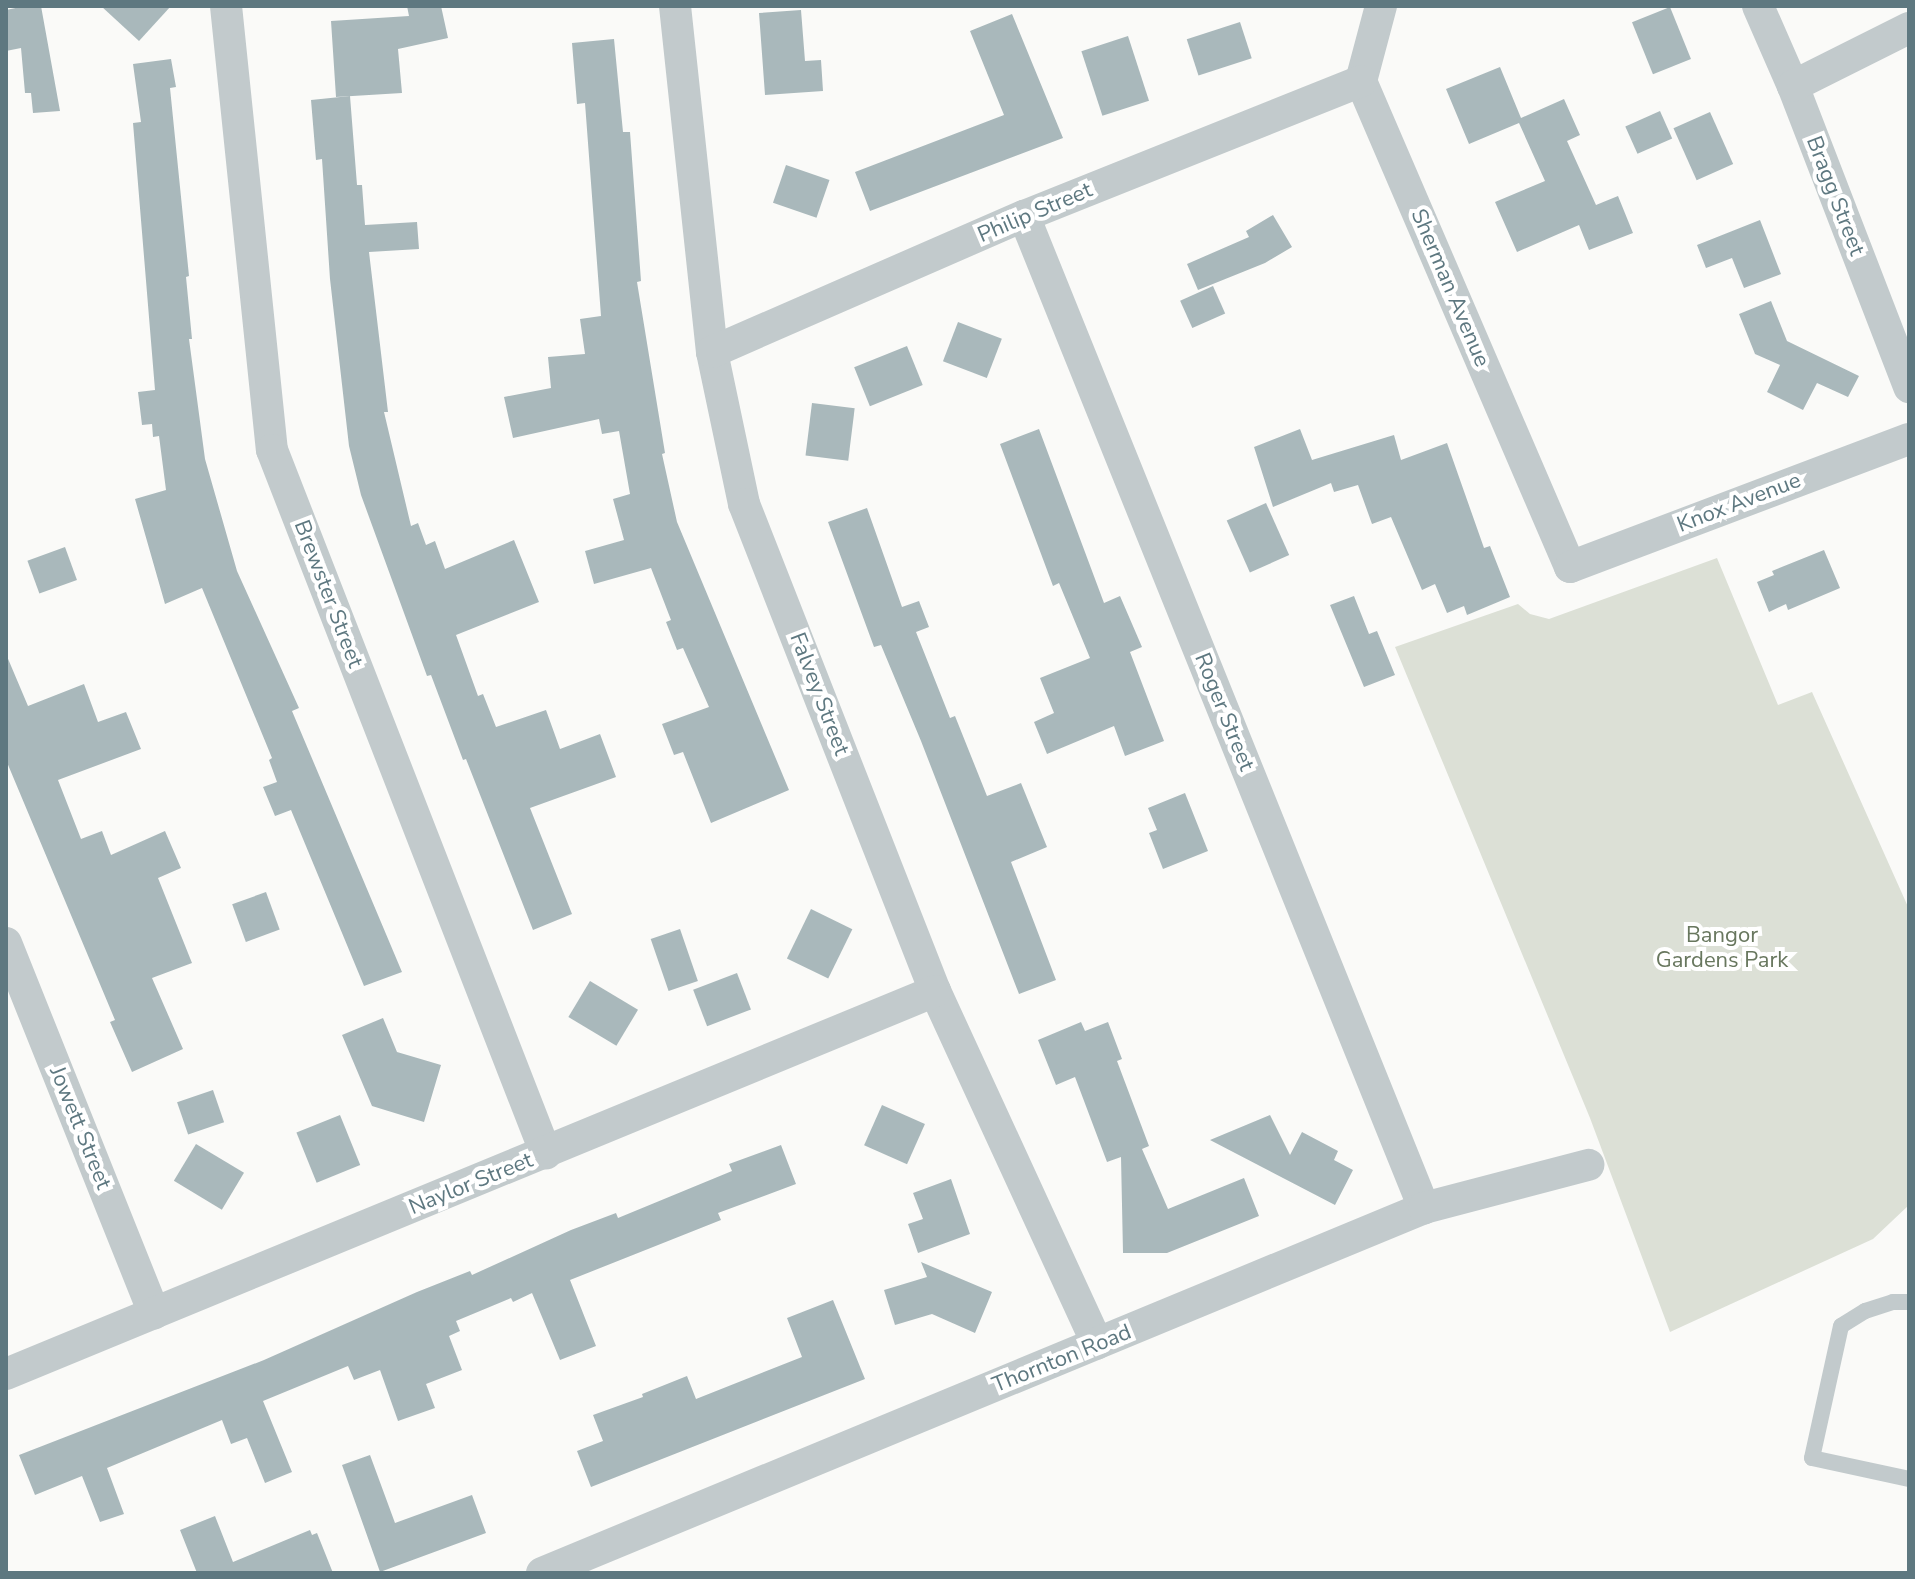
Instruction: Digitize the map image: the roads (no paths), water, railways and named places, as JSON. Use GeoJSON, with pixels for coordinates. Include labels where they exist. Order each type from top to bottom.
{"type":"FeatureCollection","features":[{"type":"Feature","properties":{"kind":"street","name":"Brewster Street"},"geometry":{"type":"LineString","coordinates":[[226,6],[272,450],[546,1154]]}},
{"type":"Feature","properties":{"kind":"street","name":"Falvey Street"},"geometry":{"type":"LineString","coordinates":[[675,6],[712,352],[744,504],[935,991],[1097,1344]]}},
{"type":"Feature","properties":{"kind":"street"},"geometry":{"type":"LineString","coordinates":[[1361,81],[1381,6]]}},
{"type":"Feature","properties":{"kind":"street","name":"Bragg Street"},"geometry":{"type":"LineString","coordinates":[[1758,6],[1793,86],[1909,387]]}},
{"type":"Feature","properties":{"kind":"street"},"geometry":{"type":"LineString","coordinates":[[1793,86],[1909,28]]}},
{"type":"Feature","properties":{"kind":"street","name":"Philip Street"},"geometry":{"type":"LineString","coordinates":[[712,352],[1024,216],[1361,81]]}},
{"type":"Feature","properties":{"kind":"street","name":"Sherman Avenue"},"geometry":{"type":"LineString","coordinates":[[1361,81],[1570,567]]}},
{"type":"Feature","properties":{"kind":"street","name":"Roger Street"},"geometry":{"type":"LineString","coordinates":[[1024,216],[1424,1208]]}},
{"type":"Feature","properties":{"kind":"street","name":"Knox Avenue"},"geometry":{"type":"LineString","coordinates":[[1570,567],[1909,439]]}},
{"type":"Feature","properties":{"kind":"street","name":"Jowett Street"},"geometry":{"type":"LineString","coordinates":[[6,943],[154,1313]]}},
{"type":"Feature","properties":{"kind":"street","name":"Naylor Street"},"geometry":{"type":"LineString","coordinates":[[6,1374],[546,1154],[935,991]]}},
{"type":"Feature","properties":{"kind":"street","name":"Thornton Road"},"geometry":{"type":"LineString","coordinates":[[542,1573],[1424,1208],[1588,1165]]}},
{"type":"Feature","properties":{"kind":"lane"},"geometry":{"type":"LineString","coordinates":[[1909,1302],[1893,1302],[1865,1311],[1841,1326],[1812,1458],[1909,1479]]}},
{"type":"Feature","properties":{"kind":"park label","name":"Bangor Gardens Park"},"geometry":{"type":"Point","coordinates":[1722,948]}}]}
